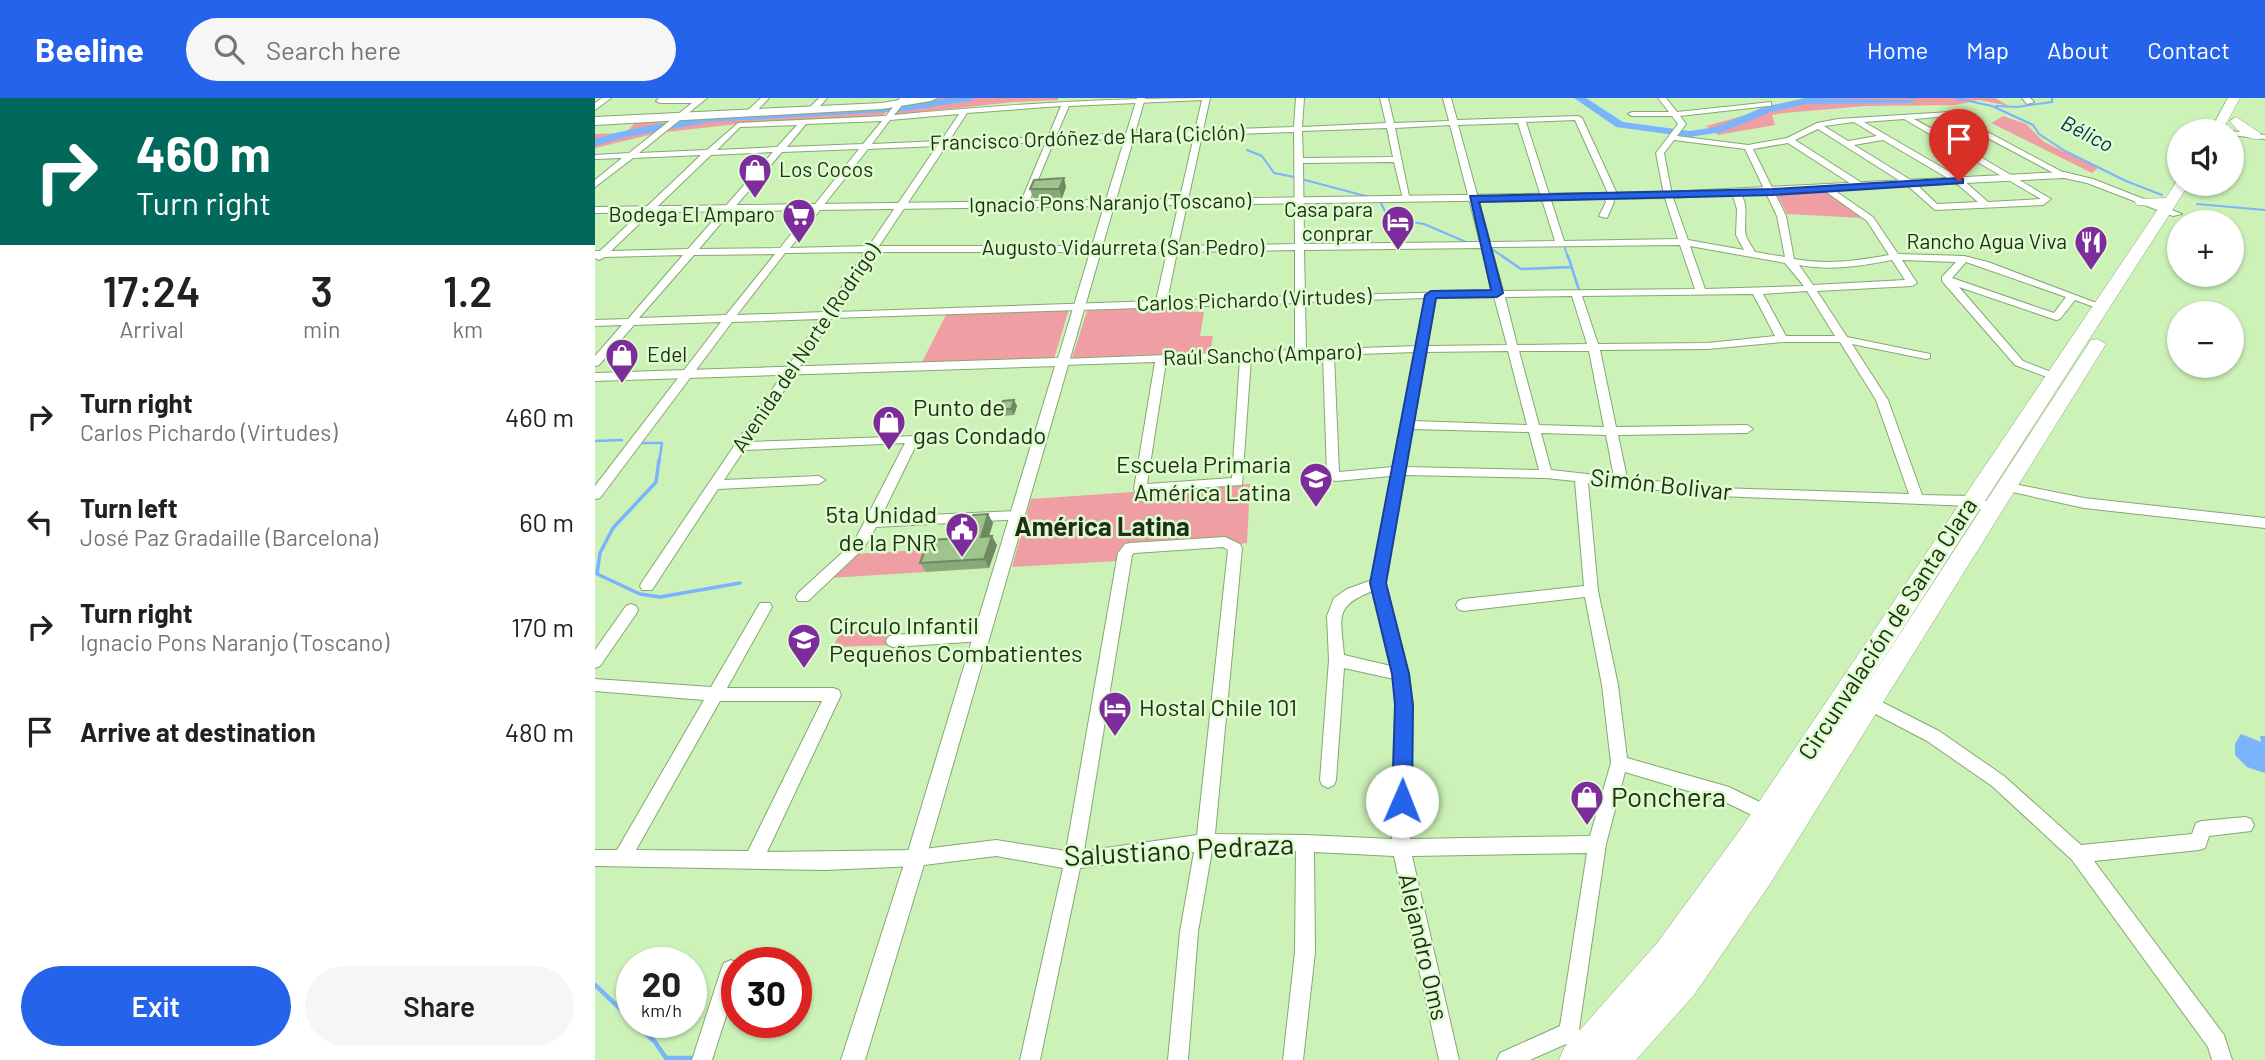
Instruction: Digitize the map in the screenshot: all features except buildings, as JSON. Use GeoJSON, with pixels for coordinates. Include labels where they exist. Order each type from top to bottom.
{"type":"FeatureCollection","features":[{"type":"Feature","properties":{"kind":"highway"},"geometry":{"type":"LineString","coordinates":[[2229,119],[2234,98]]}},
{"type":"Feature","properties":{"kind":"highway"},"geometry":{"type":"LineString","coordinates":[[2234,119],[2248,98]]}},
{"type":"Feature","properties":{"kind":"highway","name":"Circunvalación de Santa Clara"},"geometry":{"type":"LineString","coordinates":[[1614,1060],[1683,984],[1760,874],[1868,702],[1989,498],[2055,377],[2171,203]]}},
{"type":"Feature","properties":{"kind":"highway","name":"Circunvalación de Santa Clara"},"geometry":{"type":"LineString","coordinates":[[1580,1056],[1677,944],[1989,498],[2113,318],[2171,203]]}},
{"type":"Feature","properties":{"kind":"main road"},"geometry":{"type":"LineString","coordinates":[[595,121],[676,119],[812,110],[931,98]]}},
{"type":"Feature","properties":{"kind":"street"},"geometry":{"type":"LineString","coordinates":[[595,107],[607,98]]}},
{"type":"Feature","properties":{"kind":"street"},"geometry":{"type":"LineString","coordinates":[[750,113],[765,98]]}},
{"type":"Feature","properties":{"kind":"street"},"geometry":{"type":"LineString","coordinates":[[812,110],[823,98]]}},
{"type":"Feature","properties":{"kind":"street"},"geometry":{"type":"LineString","coordinates":[[597,256],[738,125],[802,124],[966,110],[1140,99],[1204,98],[1161,303]]}},
{"type":"Feature","properties":{"kind":"street"},"geometry":{"type":"LineString","coordinates":[[1300,98],[1298,130],[1301,355]]}},
{"type":"Feature","properties":{"kind":"street"},"geometry":{"type":"LineString","coordinates":[[1384,98],[1407,199]]}},
{"type":"Feature","properties":{"kind":"street"},"geometry":{"type":"LineString","coordinates":[[1447,98],[1546,474]]}},
{"type":"Feature","properties":{"kind":"street"},"geometry":{"type":"LineString","coordinates":[[1662,98],[1677,114],[1682,124],[1660,153],[1668,195],[1701,292]]}},
{"type":"Feature","properties":{"kind":"street"},"geometry":{"type":"LineString","coordinates":[[652,108],[662,100],[701,99]]}},
{"type":"Feature","properties":{"kind":"street"},"geometry":{"type":"LineString","coordinates":[[595,184],[701,99]]}},
{"type":"Feature","properties":{"kind":"street"},"geometry":{"type":"LineString","coordinates":[[853,1060],[916,858],[1140,99]]}},
{"type":"Feature","properties":{"kind":"street"},"geometry":{"type":"LineString","coordinates":[[595,495],[815,207],[900,103]]}},
{"type":"Feature","properties":{"kind":"street"},"geometry":{"type":"LineString","coordinates":[[1024,204],[1066,104]]}},
{"type":"Feature","properties":{"kind":"street"},"geometry":{"type":"LineString","coordinates":[[1632,114],[1677,114],[1768,104]]}},
{"type":"Feature","properties":{"kind":"street","name":"Avenida del Norte (Rodrigo)"},"geometry":{"type":"LineString","coordinates":[[647,586],[966,110]]}},
{"type":"Feature","properties":{"kind":"street"},"geometry":{"type":"LineString","coordinates":[[1675,135],[1748,147],[1789,140],[1818,127],[1856,120],[1950,114],[2064,175]]}},
{"type":"Feature","properties":{"kind":"street"},"geometry":{"type":"LineString","coordinates":[[1818,127],[1911,184],[1935,207],[2043,202],[2047,199],[1905,117]]}},
{"type":"Feature","properties":{"kind":"street","name":"Francisco Ordóñez de Hara (Ciclón)"},"geometry":{"type":"LineString","coordinates":[[595,157],[1578,118],[1611,196]]}},
{"type":"Feature","properties":{"kind":"street"},"geometry":{"type":"LineString","coordinates":[[1521,120],[1560,242]]}},
{"type":"Feature","properties":{"kind":"street"},"geometry":{"type":"LineString","coordinates":[[1856,120],[1959,181],[1986,205]]}},
{"type":"Feature","properties":{"kind":"street"},"geometry":{"type":"LineString","coordinates":[[595,363],[802,124]]}},
{"type":"Feature","properties":{"kind":"street"},"geometry":{"type":"LineString","coordinates":[[1943,139],[1986,133]]}},
{"type":"Feature","properties":{"kind":"street"},"geometry":{"type":"LineString","coordinates":[[1846,144],[1885,136]]}},
{"type":"Feature","properties":{"kind":"street"},"geometry":{"type":"LineString","coordinates":[[1789,140],[1862,187]]}},
{"type":"Feature","properties":{"kind":"street"},"geometry":{"type":"LineString","coordinates":[[1748,147],[1783,215],[1789,239],[1790,263],[1810,289],[1882,400],[1916,497]]}},
{"type":"Feature","properties":{"kind":"street"},"geometry":{"type":"LineString","coordinates":[[1299,161],[1398,159]]}},
{"type":"Feature","properties":{"kind":"street","name":"Ignacio Pons Naranjo (Toscano)"},"geometry":{"type":"LineString","coordinates":[[595,210],[1668,195],[1772,192],[2064,175],[2171,203]]}},
{"type":"Feature","properties":{"kind":"street"},"geometry":{"type":"LineString","coordinates":[[1828,189],[1870,219],[1895,257]]}},
{"type":"Feature","properties":{"kind":"street"},"geometry":{"type":"LineString","coordinates":[[1736,193],[1742,209],[1741,235],[1752,255]]}},
{"type":"Feature","properties":{"kind":"street"},"geometry":{"type":"LineString","coordinates":[[1604,216],[1611,196]]}},
{"type":"Feature","properties":{"kind":"street","name":"Augusto Vidaurreta (San Pedro)"},"geometry":{"type":"LineString","coordinates":[[597,256],[873,249],[1172,249],[1683,242],[1818,266],[1848,265],[1895,257],[1963,259],[1985,264],[2102,307]]}},
{"type":"Feature","properties":{"kind":"street","name":"Carlos Pichardo (Virtudes)"},"geometry":{"type":"LineString","coordinates":[[595,323],[1302,298],[1756,291],[1912,283],[1895,257]]}},
{"type":"Feature","properties":{"kind":"street"},"geometry":{"type":"LineString","coordinates":[[1946,279],[1963,259]]}},
{"type":"Feature","properties":{"kind":"street"},"geometry":{"type":"LineString","coordinates":[[1946,279],[2056,317],[2073,296]]}},
{"type":"Feature","properties":{"kind":"street"},"geometry":{"type":"LineString","coordinates":[[1946,279],[2019,363],[2055,377]]}},
{"type":"Feature","properties":{"kind":"street"},"geometry":{"type":"LineString","coordinates":[[1756,291],[1782,340]]}},
{"type":"Feature","properties":{"kind":"street"},"geometry":{"type":"LineString","coordinates":[[1576,292],[1594,348],[1621,480]]}},
{"type":"Feature","properties":{"kind":"street","name":"Alejandro Oms"},"geometry":{"type":"LineString","coordinates":[[1431,295],[1378,583],[1401,674],[1404,705],[1401,848],[1449,1060]]}},
{"type":"Feature","properties":{"kind":"street","name":"Raúl Sancho (Amparo)"},"geometry":{"type":"LineString","coordinates":[[595,377],[1246,357],[1421,348],[1708,346],[1782,340],[1843,339],[1926,356]]}},
{"type":"Feature","properties":{"kind":"street","name":"Simón Bolivar"},"geometry":{"type":"LineString","coordinates":[[1328,354],[1333,474],[1340,478],[1397,471],[1546,474],[1719,492],[1989,498],[2084,503],[2265,523]]}},
{"type":"Feature","properties":{"kind":"street"},"geometry":{"type":"LineString","coordinates":[[1161,359],[1140,489],[1238,482],[1246,357]]}},
{"type":"Feature","properties":{"kind":"street"},"geometry":{"type":"LineString","coordinates":[[1409,425],[1612,431],[1747,429]]}},
{"type":"Feature","properties":{"kind":"street"},"geometry":{"type":"LineString","coordinates":[[741,446],[913,439],[859,545],[803,597]]}},
{"type":"Feature","properties":{"kind":"street"},"geometry":{"type":"LineString","coordinates":[[1580,1056],[1569,1032],[1597,844],[1619,763],[1610,685],[1591,591],[1581,477]]}},
{"type":"Feature","properties":{"kind":"street"},"geometry":{"type":"LineString","coordinates":[[715,485],[819,480]]}},
{"type":"Feature","properties":{"kind":"street"},"geometry":{"type":"LineString","coordinates":[[872,522],[1017,516]]}},
{"type":"Feature","properties":{"kind":"street"},"geometry":{"type":"LineString","coordinates":[[1030,1060],[1073,861],[1125,552],[1130,548],[1225,542],[1235,548],[1205,842],[1189,932],[1178,1060]]}},
{"type":"Feature","properties":{"kind":"street"},"geometry":{"type":"LineString","coordinates":[[1328,780],[1337,660],[1334,616],[1339,602],[1352,593],[1378,583]]}},
{"type":"Feature","properties":{"kind":"street"},"geometry":{"type":"LineString","coordinates":[[1463,605],[1591,591]]}},
{"type":"Feature","properties":{"kind":"street"},"geometry":{"type":"LineString","coordinates":[[621,860],[765,607]]}},
{"type":"Feature","properties":{"kind":"street"},"geometry":{"type":"LineString","coordinates":[[595,662],[631,610]]}},
{"type":"Feature","properties":{"kind":"street"},"geometry":{"type":"LineString","coordinates":[[893,641],[982,635]]}},
{"type":"Feature","properties":{"kind":"street"},"geometry":{"type":"LineString","coordinates":[[1337,660],[1401,674]]}},
{"type":"Feature","properties":{"kind":"street"},"geometry":{"type":"LineString","coordinates":[[595,685],[715,694],[833,695],[754,861]]}},
{"type":"Feature","properties":{"kind":"street"},"geometry":{"type":"LineString","coordinates":[[1868,702],[1933,736],[1998,780],[2078,854],[2217,1042],[2222,1060]]}},
{"type":"Feature","properties":{"kind":"street"},"geometry":{"type":"LineString","coordinates":[[1619,763],[1729,795],[1768,815]]}},
{"type":"Feature","properties":{"kind":"street"},"geometry":{"type":"LineString","coordinates":[[2078,854],[2199,842],[2202,829],[2245,825]]}},
{"type":"Feature","properties":{"kind":"street","name":"Salustiano Pedraza"},"geometry":{"type":"LineString","coordinates":[[595,858],[754,861],[916,858],[996,848],[1073,861],[1205,842],[1401,848],[1597,844]]}},
{"type":"Feature","properties":{"kind":"street"},"geometry":{"type":"LineString","coordinates":[[1293,1060],[1305,952],[1305,843]]}},
{"type":"Feature","properties":{"kind":"street"},"geometry":{"type":"LineString","coordinates":[[702,1060],[721,1001]]}},
{"type":"Feature","properties":{"kind":"street"},"geometry":{"type":"LineString","coordinates":[[1507,1060],[1569,1032]]}},
{"type":"Feature","properties":{"kind":"shaded area"},"geometry":{"type":"Polygon","coordinates":[[[936,98],[1058,100],[894,115],[901,105],[936,98]]]}},
{"type":"Feature","properties":{"kind":"shaded area"},"geometry":{"type":"Polygon","coordinates":[[[1808,98],[1995,98],[2009,106],[1979,100],[1955,105],[1865,106],[1784,113],[1772,115],[1775,125],[1718,135],[1706,126],[1808,98]]]}},
{"type":"Feature","properties":{"kind":"shaded area"},"geometry":{"type":"Polygon","coordinates":[[[891,106],[883,116],[738,124],[666,132],[680,120],[891,106]]]}},
{"type":"Feature","properties":{"kind":"shaded area"},"geometry":{"type":"Polygon","coordinates":[[[2003,116],[2026,124],[2044,142],[2098,168],[2092,173],[1991,123],[2003,116]]]}},
{"type":"Feature","properties":{"kind":"shaded area"},"geometry":{"type":"Polygon","coordinates":[[[663,119],[661,123],[667,122],[653,134],[595,148],[595,134],[625,133],[638,120],[663,119]]]}},
{"type":"Feature","properties":{"kind":"shaded area"},"geometry":{"type":"Polygon","coordinates":[[[1828,191],[1863,218],[1787,214],[1776,193],[1828,191]]]}},
{"type":"Feature","properties":{"kind":"shaded area"},"geometry":{"type":"Polygon","coordinates":[[[1178,305],[1177,311],[1204,312],[1200,336],[1213,336],[1210,353],[1072,358],[1088,308],[1178,305]]]}},
{"type":"Feature","properties":{"kind":"shaded area"},"geometry":{"type":"Polygon","coordinates":[[[1069,309],[1054,359],[921,364],[947,313],[1069,309]]]}},
{"type":"Feature","properties":{"kind":"shaded area"},"geometry":{"type":"Polygon","coordinates":[[[1250,484],[1247,543],[1239,544],[1228,538],[1130,543],[1120,550],[1117,561],[1012,567],[1031,499],[1250,484]]]}},
{"type":"Feature","properties":{"kind":"shaded area"},"geometry":{"type":"Polygon","coordinates":[[[935,549],[926,572],[830,578],[854,554],[935,549]]]}},
{"type":"Feature","properties":{"kind":"shaded area"},"geometry":{"type":"Polygon","coordinates":[[[898,630],[891,645],[833,647],[840,632],[898,630]]]}},
{"type":"Feature","properties":{"kind":"water"},"geometry":{"type":"Polygon","coordinates":[[[2241,734],[2261,742],[2260,736],[2265,736],[2265,773],[2247,767],[2235,755],[2235,744],[2241,734]]]}},
{"type":"Feature","properties":{"kind":"waterway","name":"Bélico"},"geometry":{"type":"LineString","coordinates":[[595,143],[624,134],[709,119],[905,108],[970,98]]}},
{"type":"Feature","properties":{"kind":"waterway","name":"Bélico"},"geometry":{"type":"LineString","coordinates":[[1579,98],[1620,125],[1690,134],[1718,130],[1768,109],[1806,101],[1910,100]]}},
{"type":"Feature","properties":{"kind":"waterway","name":"Bélico"},"geometry":{"type":"LineString","coordinates":[[1909,98],[1918,98]]}},
{"type":"Feature","properties":{"kind":"waterway","name":"Bélico"},"geometry":{"type":"LineString","coordinates":[[1955,98],[1992,106],[2033,125],[2039,134],[2065,151],[2126,181],[2162,195]]}},
{"type":"Feature","properties":{"kind":"waterway"},"geometry":{"type":"LineString","coordinates":[[1996,106],[2017,107],[2052,102],[2052,98]]}},
{"type":"Feature","properties":{"kind":"waterway"},"geometry":{"type":"LineString","coordinates":[[1247,150],[1262,156],[1274,173],[1294,177]]}},
{"type":"Feature","properties":{"kind":"waterway"},"geometry":{"type":"LineString","coordinates":[[1305,180],[1373,198]]}},
{"type":"Feature","properties":{"kind":"waterway"},"geometry":{"type":"LineString","coordinates":[[1381,203],[1388,218],[1424,224],[1466,242],[1483,242]]}},
{"type":"Feature","properties":{"kind":"waterway","name":"Bélico"},"geometry":{"type":"LineString","coordinates":[[2197,204],[2265,210]]}},
{"type":"Feature","properties":{"kind":"waterway"},"geometry":{"type":"LineString","coordinates":[[1564,245],[1568,258]]}},
{"type":"Feature","properties":{"kind":"waterway"},"geometry":{"type":"LineString","coordinates":[[1489,247],[1505,258]]}},
{"type":"Feature","properties":{"kind":"waterway"},"geometry":{"type":"LineString","coordinates":[[1502,256],[1521,269],[1571,267]]}},
{"type":"Feature","properties":{"kind":"waterway"},"geometry":{"type":"LineString","coordinates":[[1568,256],[1579,290]]}},
{"type":"Feature","properties":{"kind":"waterway"},"geometry":{"type":"LineString","coordinates":[[595,441],[622,440]]}},
{"type":"Feature","properties":{"kind":"waterway"},"geometry":{"type":"LineString","coordinates":[[642,443],[662,443],[659,462]]}},
{"type":"Feature","properties":{"kind":"waterway"},"geometry":{"type":"LineString","coordinates":[[659,460],[656,482],[613,528],[600,553],[597,574],[640,594],[660,597],[740,583]]}},
{"type":"Feature","properties":{"kind":"waterway"},"geometry":{"type":"LineString","coordinates":[[595,985],[616,1005]]}},
{"type":"Feature","properties":{"kind":"waterway"},"geometry":{"type":"LineString","coordinates":[[651,1038],[666,1058],[694,1058]]}},
{"type":"Feature","properties":{"kind":"place","name":"Los Cocos"},"geometry":{"type":"Point","coordinates":[755,200]}},
{"type":"Feature","properties":{"kind":"place","name":"Bodega El Amparo"},"geometry":{"type":"Point","coordinates":[799,245]}},
{"type":"Feature","properties":{"kind":"place","name":"Casa para conprar"},"geometry":{"type":"Point","coordinates":[1398,252]}},
{"type":"Feature","properties":{"kind":"place","name":"Rancho Agua Viva"},"geometry":{"type":"Point","coordinates":[2091,272]}},
{"type":"Feature","properties":{"kind":"place","name":"Edel"},"geometry":{"type":"Point","coordinates":[622,385]}},
{"type":"Feature","properties":{"kind":"place","name":"Punto de gas Condado"},"geometry":{"type":"Point","coordinates":[889,452]}},
{"type":"Feature","properties":{"kind":"place","name":"Escuela Primaria América Latina"},"geometry":{"type":"Point","coordinates":[1316,509]}},
{"type":"Feature","properties":{"kind":"place","name":"5ta Unidad de la PNR"},"geometry":{"type":"Point","coordinates":[962,559]}},
{"type":"Feature","properties":{"kind":"place","name":"Círculo Infantil Pequeños Combatientes"},"geometry":{"type":"Point","coordinates":[804,670]}},
{"type":"Feature","properties":{"kind":"place","name":"Hostal Chile 101"},"geometry":{"type":"Point","coordinates":[1115,738]}},
{"type":"Feature","properties":{"kind":"place","name":"Ponchera"},"geometry":{"type":"Point","coordinates":[1587,827]}},
{"type":"Feature","properties":{"kind":"district","name":"América Latina"},"geometry":{"type":"Point","coordinates":[1102,527]}},
{"type":"Feature","properties":{"kind":"route"},"geometry":{"type":"LineString","coordinates":[[1402,801],[1404,705],[1401,674],[1378,583],[1431,295],[1497,293],[1473,199],[1772,192],[1959,181]]}}]}
